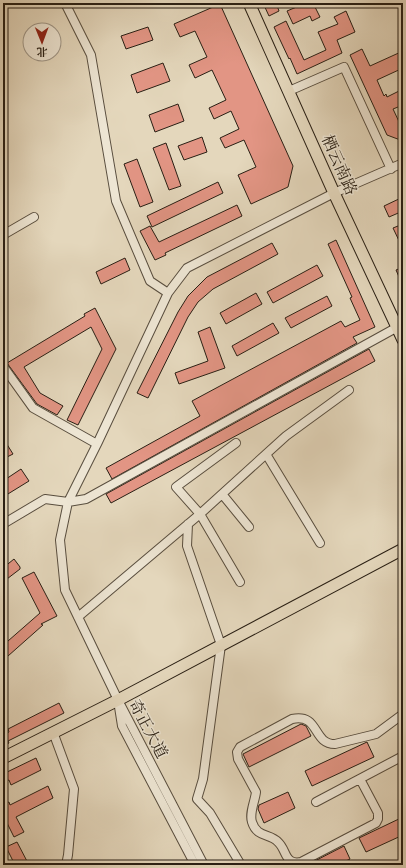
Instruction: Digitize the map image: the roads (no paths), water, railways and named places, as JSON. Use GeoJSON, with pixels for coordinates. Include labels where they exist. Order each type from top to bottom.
{"type":"FeatureCollection","features":[{"type":"Feature","properties":{"kind":"main road","name":"栖云南路"},"geometry":{"type":"LineString","coordinates":[[249,3],[334,194],[400,325],[403,340]]}},
{"type":"Feature","properties":{"kind":"main road"},"geometry":{"type":"LineString","coordinates":[[3,758],[118,700],[403,549]]}},
{"type":"Feature","properties":{"kind":"street"},"geometry":{"type":"LineString","coordinates":[[65,3],[91,55],[116,201],[150,281],[168,293]]}},
{"type":"Feature","properties":{"kind":"street"},"geometry":{"type":"LineString","coordinates":[[289,91],[344,67],[391,169]]}},
{"type":"Feature","properties":{"kind":"street"},"geometry":{"type":"LineString","coordinates":[[118,700],[65,590],[60,540],[68,502],[168,293],[187,268],[334,194],[403,163]]}},
{"type":"Feature","properties":{"kind":"street"},"geometry":{"type":"LineString","coordinates":[[3,235],[34,217]]}},
{"type":"Feature","properties":{"kind":"street"},"geometry":{"type":"LineString","coordinates":[[3,524],[45,499],[68,502],[86,499],[400,325]]}},
{"type":"Feature","properties":{"kind":"street"},"geometry":{"type":"LineString","coordinates":[[3,366],[32,408],[97,444]]}},
{"type":"Feature","properties":{"kind":"street"},"geometry":{"type":"LineString","coordinates":[[78,617],[200,514],[286,436],[349,390]]}},
{"type":"Feature","properties":{"kind":"street"},"geometry":{"type":"LineString","coordinates":[[236,444],[176,486],[200,514],[240,582]]}},
{"type":"Feature","properties":{"kind":"street"},"geometry":{"type":"LineString","coordinates":[[266,454],[320,543]]}},
{"type":"Feature","properties":{"kind":"street"},"geometry":{"type":"LineString","coordinates":[[222,494],[249,527]]}},
{"type":"Feature","properties":{"kind":"street"},"geometry":{"type":"LineString","coordinates":[[188,524],[187,546],[220,646],[203,779],[197,799],[210,812],[241,865]]}},
{"type":"Feature","properties":{"kind":"street","name":"奇正大道"},"geometry":{"type":"LineString","coordinates":[[118,700],[122,726],[194,865]]}},
{"type":"Feature","properties":{"kind":"street","name":"奇正大道"},"geometry":{"type":"LineString","coordinates":[[118,700],[204,865]]}},
{"type":"Feature","properties":{"kind":"street"},"geometry":{"type":"LineString","coordinates":[[360,779],[378,813],[376,823],[301,862],[293,862],[287,858],[282,845],[275,839],[261,834],[253,825],[251,814],[256,792],[238,759],[237,752],[240,747],[289,720],[296,718],[311,722],[324,741],[329,744],[336,744],[376,734],[403,714]]}},
{"type":"Feature","properties":{"kind":"street"},"geometry":{"type":"LineString","coordinates":[[53,732],[74,788],[66,865]]}},
{"type":"Feature","properties":{"kind":"street"},"geometry":{"type":"LineString","coordinates":[[316,802],[403,756]]}}]}
